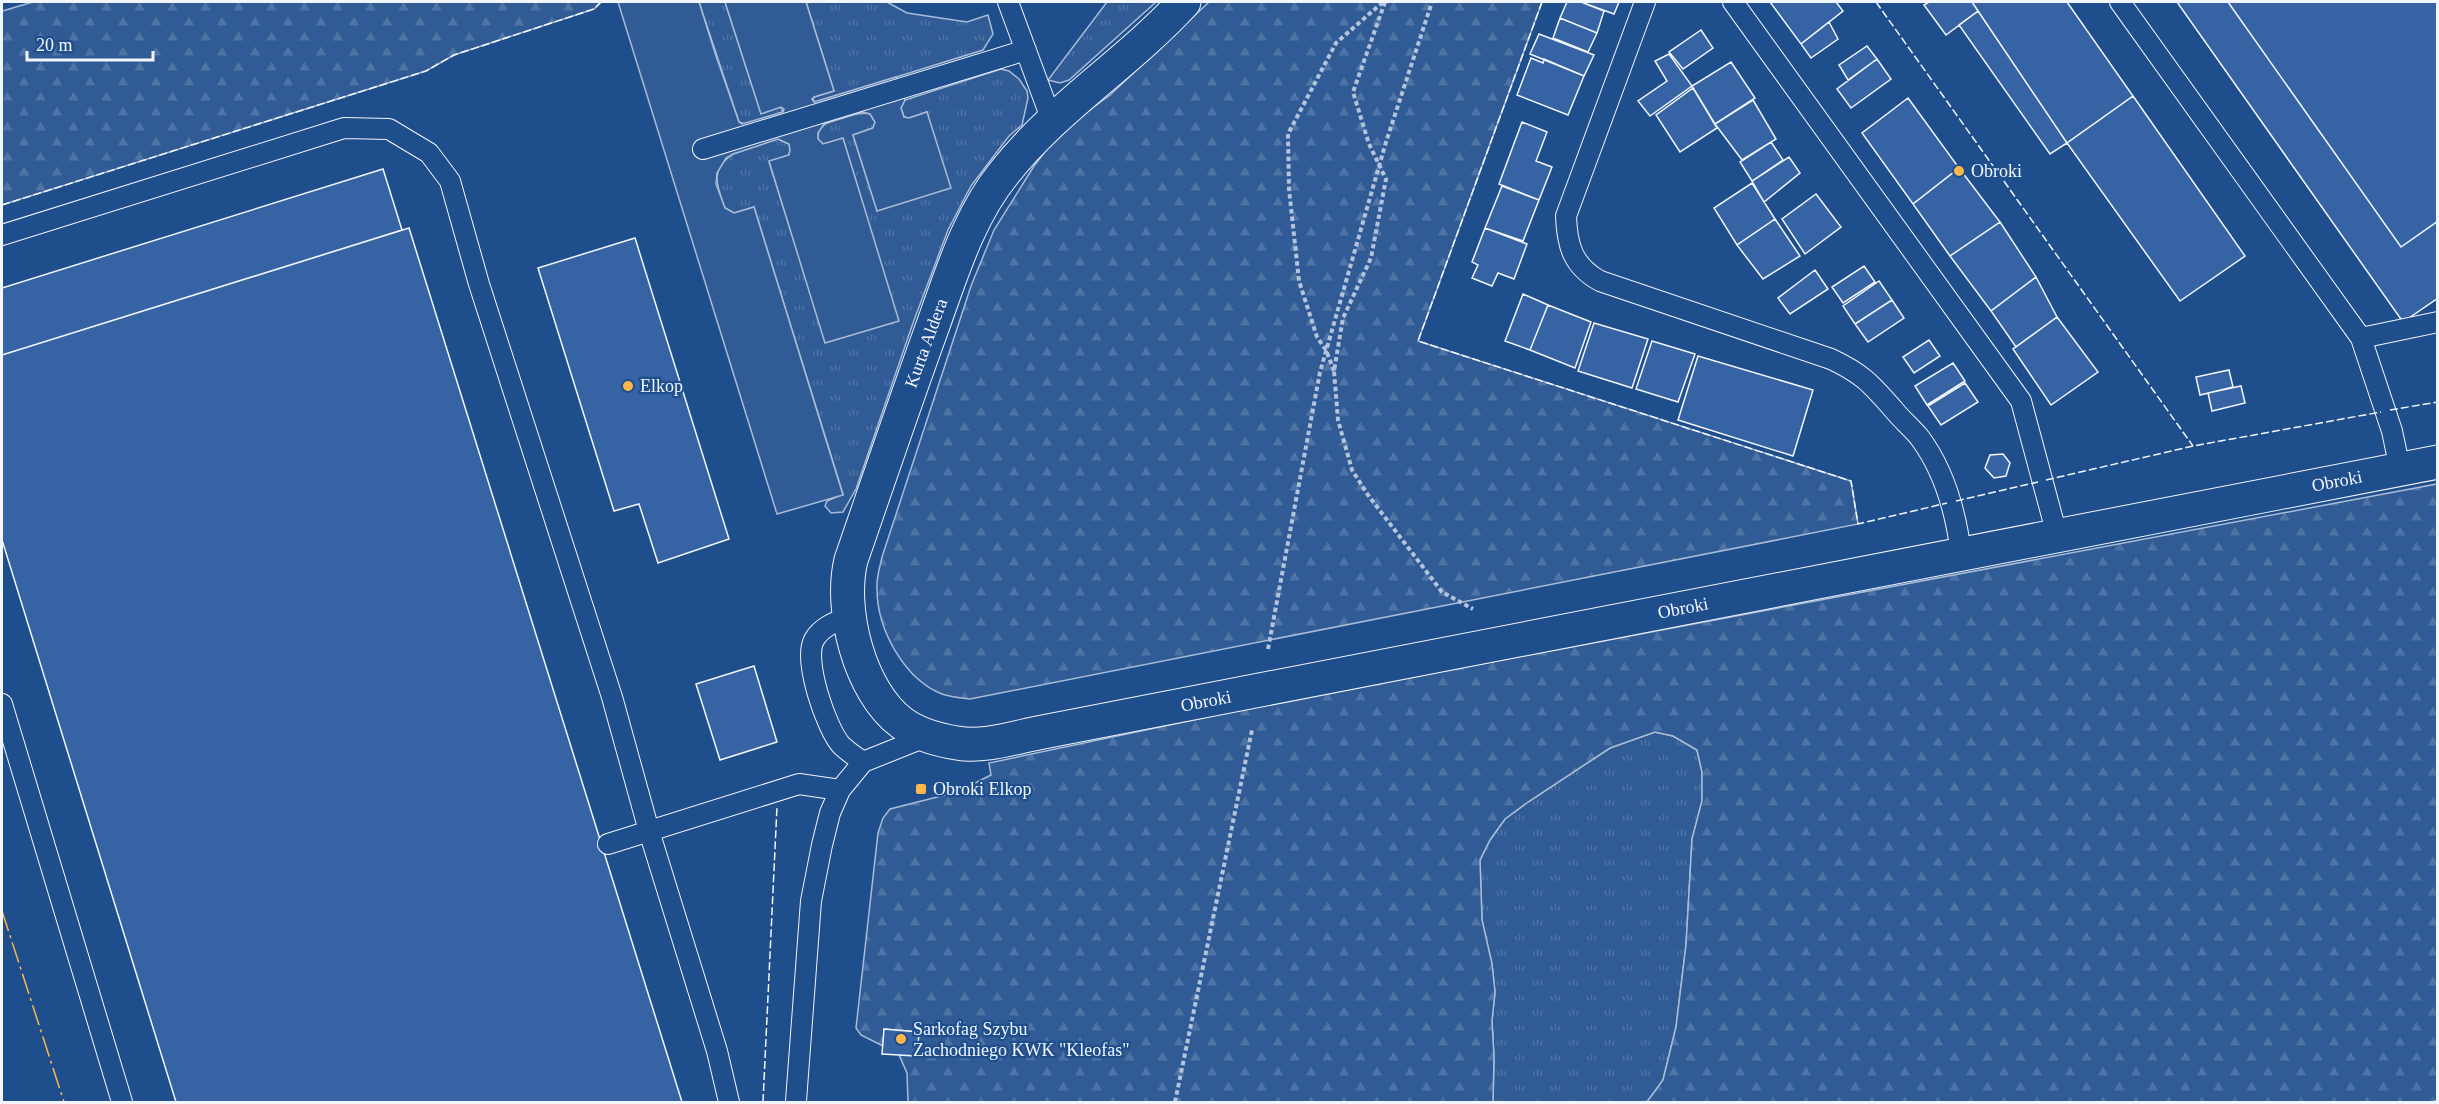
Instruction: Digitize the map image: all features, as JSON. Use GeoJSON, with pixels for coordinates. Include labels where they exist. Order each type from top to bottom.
{"type":"FeatureCollection","features":[{"type":"Feature","properties":{"kind":"street","name":"Kurta Aldera"},"geometry":{"type":"LineString","coordinates":[[928,736],[902,723],[885,706],[868,679],[848,617],[846,583],[851,560],[957,259],[983,205],[1003,174],[1052,121],[1184,2]]}},
{"type":"Feature","properties":{"kind":"street","name":"Obroki"},"geometry":{"type":"LineString","coordinates":[[928,736],[958,744],[979,744],[2438,462]]}},
{"type":"Feature","properties":{"kind":"lane"},"geometry":{"type":"LineString","coordinates":[[1008,2],[1052,121]]}},
{"type":"Feature","properties":{"kind":"lane"},"geometry":{"type":"LineString","coordinates":[[1645,2],[1566,216],[1567,237],[1573,255],[1585,272],[1600,281],[1831,359],[1855,370],[1920,437],[1941,474],[1957,519],[1961,554]]}},
{"type":"Feature","properties":{"kind":"lane"},"geometry":{"type":"LineString","coordinates":[[1733,2],[2021,401],[2057,535]]}},
{"type":"Feature","properties":{"kind":"lane"},"geometry":{"type":"LineString","coordinates":[[2120,2],[2361,338],[2392,431],[2400,469]]}},
{"type":"Feature","properties":{"kind":"lane"},"geometry":{"type":"LineString","coordinates":[[704,149],[1026,50]]}},
{"type":"Feature","properties":{"kind":"lane"},"geometry":{"type":"LineString","coordinates":[[2,235],[344,128],[389,129],[429,153],[450,181],[479,284],[612,697],[649,831],[717,1051],[729,1102]]}},
{"type":"Feature","properties":{"kind":"lane"},"geometry":{"type":"LineString","coordinates":[[2361,338],[2438,322]]}},
{"type":"Feature","properties":{"kind":"lane"},"geometry":{"type":"LineString","coordinates":[[848,617],[827,625],[814,640],[809,655],[827,718],[841,744],[864,762]]}},
{"type":"Feature","properties":{"kind":"lane"},"geometry":{"type":"LineString","coordinates":[[2,704],[122,1102]]}},
{"type":"Feature","properties":{"kind":"lane"},"geometry":{"type":"LineString","coordinates":[[796,1101],[811,901],[830,813],[840,790],[864,762],[928,736]]}},
{"type":"Feature","properties":{"kind":"lane"},"geometry":{"type":"LineString","coordinates":[[608,844],[800,784],[840,790]]}},
{"type":"Feature","properties":{"kind":"path"},"geometry":{"type":"LineString","coordinates":[[1384,2],[1353,92],[1369,144],[1386,179],[1371,258],[1343,318],[1334,371],[1338,420],[1352,470],[1368,495],[1442,592],[1481,614]]}},
{"type":"Feature","properties":{"kind":"path"},"geometry":{"type":"LineString","coordinates":[[1334,371],[1326,350],[1317,337],[1299,281],[1289,189],[1288,134],[1336,43],[1384,2]]}},
{"type":"Feature","properties":{"kind":"path"},"geometry":{"type":"LineString","coordinates":[[1175,1102],[1260,690],[1318,383],[1379,164],[1432,2]]}},
{"type":"Feature","properties":{"kind":"green space"},"geometry":{"type":"Polygon","coordinates":[[[33,2],[601,2],[594,9],[454,55],[426,71],[2,205],[2,11],[33,2]]]}},
{"type":"Feature","properties":{"kind":"green space"},"geometry":{"type":"Polygon","coordinates":[[[699,2],[725,2],[761,113],[781,107],[783,112],[745,124],[739,122],[699,2]]]}},
{"type":"Feature","properties":{"kind":"green space"},"geometry":{"type":"Polygon","coordinates":[[[806,2],[887,2],[907,13],[967,22],[988,15],[993,34],[983,50],[816,102],[813,100],[814,97],[834,91],[806,2]]]}},
{"type":"Feature","properties":{"kind":"green space"},"geometry":{"type":"Polygon","coordinates":[[[1107,2],[1156,2],[1069,80],[1060,83],[1048,80],[1107,2]]]}},
{"type":"Feature","properties":{"kind":"green space"},"geometry":{"type":"Polygon","coordinates":[[[1209,2],[1542,2],[1418,341],[1851,481],[1858,524],[970,699],[952,697],[928,687],[905,665],[895,651],[882,620],[877,585],[882,557],[971,286],[994,230],[1034,166],[1060,132],[1110,95],[1209,2]]]}},
{"type":"Feature","properties":{"kind":"green space"},"geometry":{"type":"Polygon","coordinates":[[[1001,69],[1009,71],[1019,79],[1027,91],[1028,98],[1022,125],[1009,136],[971,186],[948,230],[913,323],[856,489],[843,512],[831,513],[825,506],[827,501],[843,494],[754,207],[734,213],[725,208],[717,179],[720,166],[733,154],[778,139],[789,144],[789,155],[769,162],[826,342],[898,321],[843,139],[823,144],[818,139],[819,130],[838,119],[870,114],[875,122],[873,128],[853,135],[877,210],[927,112],[909,118],[904,117],[901,108],[905,100],[1001,69]]]}},
{"type":"Feature","properties":{"kind":"green space"},"geometry":{"type":"Polygon","coordinates":[[[2437,484],[2438,1100],[2433,1102],[1647,1102],[1663,1080],[1676,1027],[1686,945],[1692,839],[1702,801],[1702,772],[1697,750],[1673,736],[1655,732],[1610,748],[1528,802],[1505,819],[1490,840],[1480,860],[1482,920],[1492,964],[1495,992],[1492,1021],[1493,1102],[908,1102],[907,1073],[899,1055],[917,1056],[919,1032],[884,1029],[883,1046],[861,1035],[856,1028],[878,833],[883,818],[890,809],[957,792],[991,775],[989,763],[1274,703],[2437,484]]]}},
{"type":"Feature","properties":{"kind":"green space"},"geometry":{"type":"Polygon","coordinates":[[[1655,732],[1673,736],[1697,750],[1702,772],[1702,801],[1692,839],[1686,945],[1676,1027],[1663,1080],[1647,1102],[1493,1102],[1492,1021],[1495,992],[1492,964],[1482,920],[1480,860],[1490,840],[1505,819],[1528,802],[1610,748],[1655,732]]]}},
{"type":"Feature","properties":{"kind":"shaded area"},"geometry":{"type":"Polygon","coordinates":[[[618,2],[699,2],[739,122],[742,124],[783,112],[784,109],[781,107],[761,114],[725,2],[806,2],[834,91],[814,97],[812,99],[814,102],[896,77],[905,100],[901,108],[904,117],[909,118],[927,112],[951,188],[877,211],[853,135],[873,128],[875,122],[870,114],[863,112],[824,124],[818,133],[818,139],[823,144],[843,138],[899,321],[825,343],[769,161],[789,155],[789,144],[778,139],[733,154],[726,158],[717,173],[716,184],[725,208],[734,213],[754,207],[843,495],[777,514],[618,2]]]}},
{"type":"Feature","properties":{"kind":"building"},"geometry":{"type":"Polygon","coordinates":[[[1567,2],[1581,2],[1604,11],[1597,33],[1560,18],[1567,2]]]}},
{"type":"Feature","properties":{"kind":"building"},"geometry":{"type":"Polygon","coordinates":[[[1581,2],[1619,2],[1614,14],[1581,2]]]}},
{"type":"Feature","properties":{"kind":"building"},"geometry":{"type":"Polygon","coordinates":[[[1770,2],[1836,2],[1843,11],[1801,44],[1770,2]]]}},
{"type":"Feature","properties":{"kind":"building"},"geometry":{"type":"Polygon","coordinates":[[[1929,2],[1972,2],[1978,11],[1946,35],[1924,5],[1929,2]]]}},
{"type":"Feature","properties":{"kind":"building"},"geometry":{"type":"Polygon","coordinates":[[[1972,2],[2067,2],[2133,96],[2067,143],[1972,2]]]}},
{"type":"Feature","properties":{"kind":"building"},"geometry":{"type":"Polygon","coordinates":[[[2177,2],[2228,2],[2401,247],[2438,221],[2438,298],[2403,322],[2177,2]]]}},
{"type":"Feature","properties":{"kind":"building"},"geometry":{"type":"Polygon","coordinates":[[[2228,2],[2438,2],[2438,221],[2401,247],[2228,2]]]}},
{"type":"Feature","properties":{"kind":"building"},"geometry":{"type":"Polygon","coordinates":[[[1978,11],[2067,143],[2050,154],[1959,25],[1978,11]]]}},
{"type":"Feature","properties":{"kind":"building"},"geometry":{"type":"Polygon","coordinates":[[[1560,18],[1597,33],[1588,52],[1553,38],[1560,18]]]}},
{"type":"Feature","properties":{"kind":"building"},"geometry":{"type":"Polygon","coordinates":[[[1829,22],[1838,39],[1811,58],[1801,44],[1829,22]]]}},
{"type":"Feature","properties":{"kind":"building"},"geometry":{"type":"Polygon","coordinates":[[[1701,30],[1713,48],[1683,69],[1669,52],[1701,30]]]}},
{"type":"Feature","properties":{"kind":"building"},"geometry":{"type":"Polygon","coordinates":[[[1539,34],[1594,55],[1584,76],[1530,54],[1539,34]]]}},
{"type":"Feature","properties":{"kind":"building"},"geometry":{"type":"Polygon","coordinates":[[[1867,46],[1877,59],[1848,80],[1839,65],[1867,46]]]}},
{"type":"Feature","properties":{"kind":"building"},"geometry":{"type":"Polygon","coordinates":[[[1669,54],[1692,86],[1650,116],[1638,101],[1667,81],[1655,61],[1669,54]]]}},
{"type":"Feature","properties":{"kind":"building"},"geometry":{"type":"Polygon","coordinates":[[[1531,58],[1543,63],[1544,59],[1584,76],[1568,115],[1517,95],[1531,58]]]}},
{"type":"Feature","properties":{"kind":"building"},"geometry":{"type":"Polygon","coordinates":[[[1877,59],[1891,79],[1851,108],[1837,89],[1877,59]]]}},
{"type":"Feature","properties":{"kind":"building"},"geometry":{"type":"Polygon","coordinates":[[[1731,62],[1755,98],[1715,124],[1692,86],[1731,62]]]}},
{"type":"Feature","properties":{"kind":"building"},"geometry":{"type":"Polygon","coordinates":[[[1693,88],[1717,128],[1680,152],[1656,115],[1693,88]]]}},
{"type":"Feature","properties":{"kind":"building"},"geometry":{"type":"Polygon","coordinates":[[[2133,96],[2245,256],[2180,301],[2067,143],[2133,96]]]}},
{"type":"Feature","properties":{"kind":"building"},"geometry":{"type":"Polygon","coordinates":[[[1908,98],[1959,168],[1913,204],[1862,133],[1908,98]]]}},
{"type":"Feature","properties":{"kind":"building"},"geometry":{"type":"Polygon","coordinates":[[[1753,100],[1776,139],[1742,160],[1715,124],[1753,100]]]}},
{"type":"Feature","properties":{"kind":"building"},"geometry":{"type":"Polygon","coordinates":[[[1522,122],[1547,132],[1536,161],[1552,167],[1539,200],[1499,184],[1522,122]]]}},
{"type":"Feature","properties":{"kind":"building"},"geometry":{"type":"Polygon","coordinates":[[[1771,142],[1783,160],[1752,181],[1740,162],[1771,142]]]}},
{"type":"Feature","properties":{"kind":"building"},"geometry":{"type":"Polygon","coordinates":[[[1789,157],[1800,173],[1764,202],[1752,181],[1789,157]]]}},
{"type":"Feature","properties":{"kind":"building"},"geometry":{"type":"Polygon","coordinates":[[[1959,168],[2000,222],[1950,256],[1913,204],[1959,168]]]}},
{"type":"Feature","properties":{"kind":"building"},"geometry":{"type":"Polygon","coordinates":[[[383,169],[402,230],[2,355],[2,288],[383,169]]]}},
{"type":"Feature","properties":{"kind":"building"},"geometry":{"type":"Polygon","coordinates":[[[1752,183],[1775,219],[1737,245],[1714,208],[1752,183]]]}},
{"type":"Feature","properties":{"kind":"building"},"geometry":{"type":"Polygon","coordinates":[[[1502,186],[1539,200],[1523,241],[1485,228],[1502,186]]]}},
{"type":"Feature","properties":{"kind":"building"},"geometry":{"type":"Polygon","coordinates":[[[1816,194],[1841,227],[1805,254],[1782,219],[1816,194]]]}},
{"type":"Feature","properties":{"kind":"building"},"geometry":{"type":"Polygon","coordinates":[[[1775,219],[1800,256],[1763,279],[1737,245],[1775,219]]]}},
{"type":"Feature","properties":{"kind":"building"},"geometry":{"type":"Polygon","coordinates":[[[2000,222],[2036,277],[1991,311],[1950,256],[2000,222]]]}},
{"type":"Feature","properties":{"kind":"building"},"geometry":{"type":"Polygon","coordinates":[[[409,228],[682,1102],[176,1102],[2,540],[2,355],[409,228]]]}},
{"type":"Feature","properties":{"kind":"building"},"geometry":{"type":"Polygon","coordinates":[[[1485,228],[1527,244],[1514,279],[1498,273],[1492,286],[1472,278],[1478,265],[1472,262],[1485,228]]]}},
{"type":"Feature","properties":{"kind":"building","name":"Elkop"},"geometry":{"type":"Polygon","coordinates":[[[635,238],[729,539],[658,563],[639,504],[614,511],[538,268],[635,238]]]}},
{"type":"Feature","properties":{"kind":"building"},"geometry":{"type":"Polygon","coordinates":[[[1864,266],[1875,282],[1843,303],[1832,287],[1864,266]]]}},
{"type":"Feature","properties":{"kind":"building"},"geometry":{"type":"Polygon","coordinates":[[[1815,270],[1828,289],[1790,314],[1778,298],[1815,270]]]}},
{"type":"Feature","properties":{"kind":"building"},"geometry":{"type":"Polygon","coordinates":[[[2036,277],[2057,317],[2016,347],[1991,311],[2036,277]]]}},
{"type":"Feature","properties":{"kind":"building"},"geometry":{"type":"Polygon","coordinates":[[[1879,281],[1892,300],[1855,324],[1843,306],[1879,281]]]}},
{"type":"Feature","properties":{"kind":"building"},"geometry":{"type":"Polygon","coordinates":[[[1523,294],[1548,305],[1530,350],[1505,341],[1523,294]]]}},
{"type":"Feature","properties":{"kind":"building"},"geometry":{"type":"Polygon","coordinates":[[[1892,300],[1904,318],[1868,342],[1855,324],[1892,300]]]}},
{"type":"Feature","properties":{"kind":"building"},"geometry":{"type":"Polygon","coordinates":[[[1548,305],[1591,322],[1575,368],[1530,350],[1548,305]]]}},
{"type":"Feature","properties":{"kind":"building"},"geometry":{"type":"Polygon","coordinates":[[[2057,317],[2098,372],[2051,405],[2013,349],[2057,317]]]}},
{"type":"Feature","properties":{"kind":"building"},"geometry":{"type":"Polygon","coordinates":[[[1594,323],[1648,339],[1632,388],[1578,371],[1594,323]]]}},
{"type":"Feature","properties":{"kind":"building"},"geometry":{"type":"Polygon","coordinates":[[[1929,340],[1940,356],[1914,373],[1903,357],[1929,340]]]}},
{"type":"Feature","properties":{"kind":"building"},"geometry":{"type":"Polygon","coordinates":[[[1652,341],[1695,354],[1678,402],[1636,389],[1652,341]]]}},
{"type":"Feature","properties":{"kind":"building"},"geometry":{"type":"Polygon","coordinates":[[[1698,356],[1813,390],[1793,456],[1678,420],[1698,356]]]}},
{"type":"Feature","properties":{"kind":"building"},"geometry":{"type":"Polygon","coordinates":[[[1953,363],[1965,381],[1927,405],[1915,386],[1953,363]]]}},
{"type":"Feature","properties":{"kind":"building"},"geometry":{"type":"Polygon","coordinates":[[[2229,370],[2233,387],[2200,395],[2196,377],[2229,370]]]}},
{"type":"Feature","properties":{"kind":"building"},"geometry":{"type":"Polygon","coordinates":[[[1965,383],[1978,402],[1941,425],[1928,406],[1965,383]]]}},
{"type":"Feature","properties":{"kind":"building"},"geometry":{"type":"Polygon","coordinates":[[[2241,386],[2245,403],[2212,411],[2208,393],[2241,386]]]}},
{"type":"Feature","properties":{"kind":"building"},"geometry":{"type":"Polygon","coordinates":[[[2003,454],[2010,463],[2006,476],[1994,478],[1985,468],[1990,455],[2003,454]]]}},
{"type":"Feature","properties":{"kind":"building"},"geometry":{"type":"Polygon","coordinates":[[[754,666],[777,742],[720,760],[696,684],[754,666]]]}},
{"type":"Feature","properties":{"kind":"building","name":"Sarkofag Szybu Zachodniego KWK \"Kleofas\""},"geometry":{"type":"Polygon","coordinates":[[[884,1029],[919,1032],[917,1056],[882,1054],[884,1029]]]}},
{"type":"Feature","properties":{"kind":"fence"},"geometry":{"type":"LineString","coordinates":[[2,205],[426,71],[454,55],[594,9],[601,2]]}},
{"type":"Feature","properties":{"kind":"fence"},"geometry":{"type":"LineString","coordinates":[[1542,2],[1418,341],[1851,481],[1858,524],[1947,503]]}},
{"type":"Feature","properties":{"kind":"fence"},"geometry":{"type":"LineString","coordinates":[[1876,2],[2193,446]]}},
{"type":"Feature","properties":{"kind":"fence"},"geometry":{"type":"LineString","coordinates":[[2390,410],[2438,402]]}},
{"type":"Feature","properties":{"kind":"fence"},"geometry":{"type":"LineString","coordinates":[[2046,480],[2193,446],[2381,412]]}},
{"type":"Feature","properties":{"kind":"fence"},"geometry":{"type":"LineString","coordinates":[[1956,501],[2038,482]]}},
{"type":"Feature","properties":{"kind":"fence"},"geometry":{"type":"LineString","coordinates":[[763,1102],[777,807]]}},
{"type":"Feature","properties":{"kind":"power"},"geometry":{"type":"LineString","coordinates":[[2,911],[64,1102]]}},
{"type":"Feature","properties":{"kind":"place","name":"Obroki"},"geometry":{"type":"Point","coordinates":[1959,171]}},
{"type":"Feature","properties":{"kind":"place","name":"Elkop"},"geometry":{"type":"Point","coordinates":[628,386]}},
{"type":"Feature","properties":{"kind":"place","name":"Obroki Elkop"},"geometry":{"type":"Point","coordinates":[921,789]}},
{"type":"Feature","properties":{"kind":"place","name":"Sarkofag Szybu Zachodniego KWK \"Kleofas\""},"geometry":{"type":"Point","coordinates":[901,1039]}}]}
